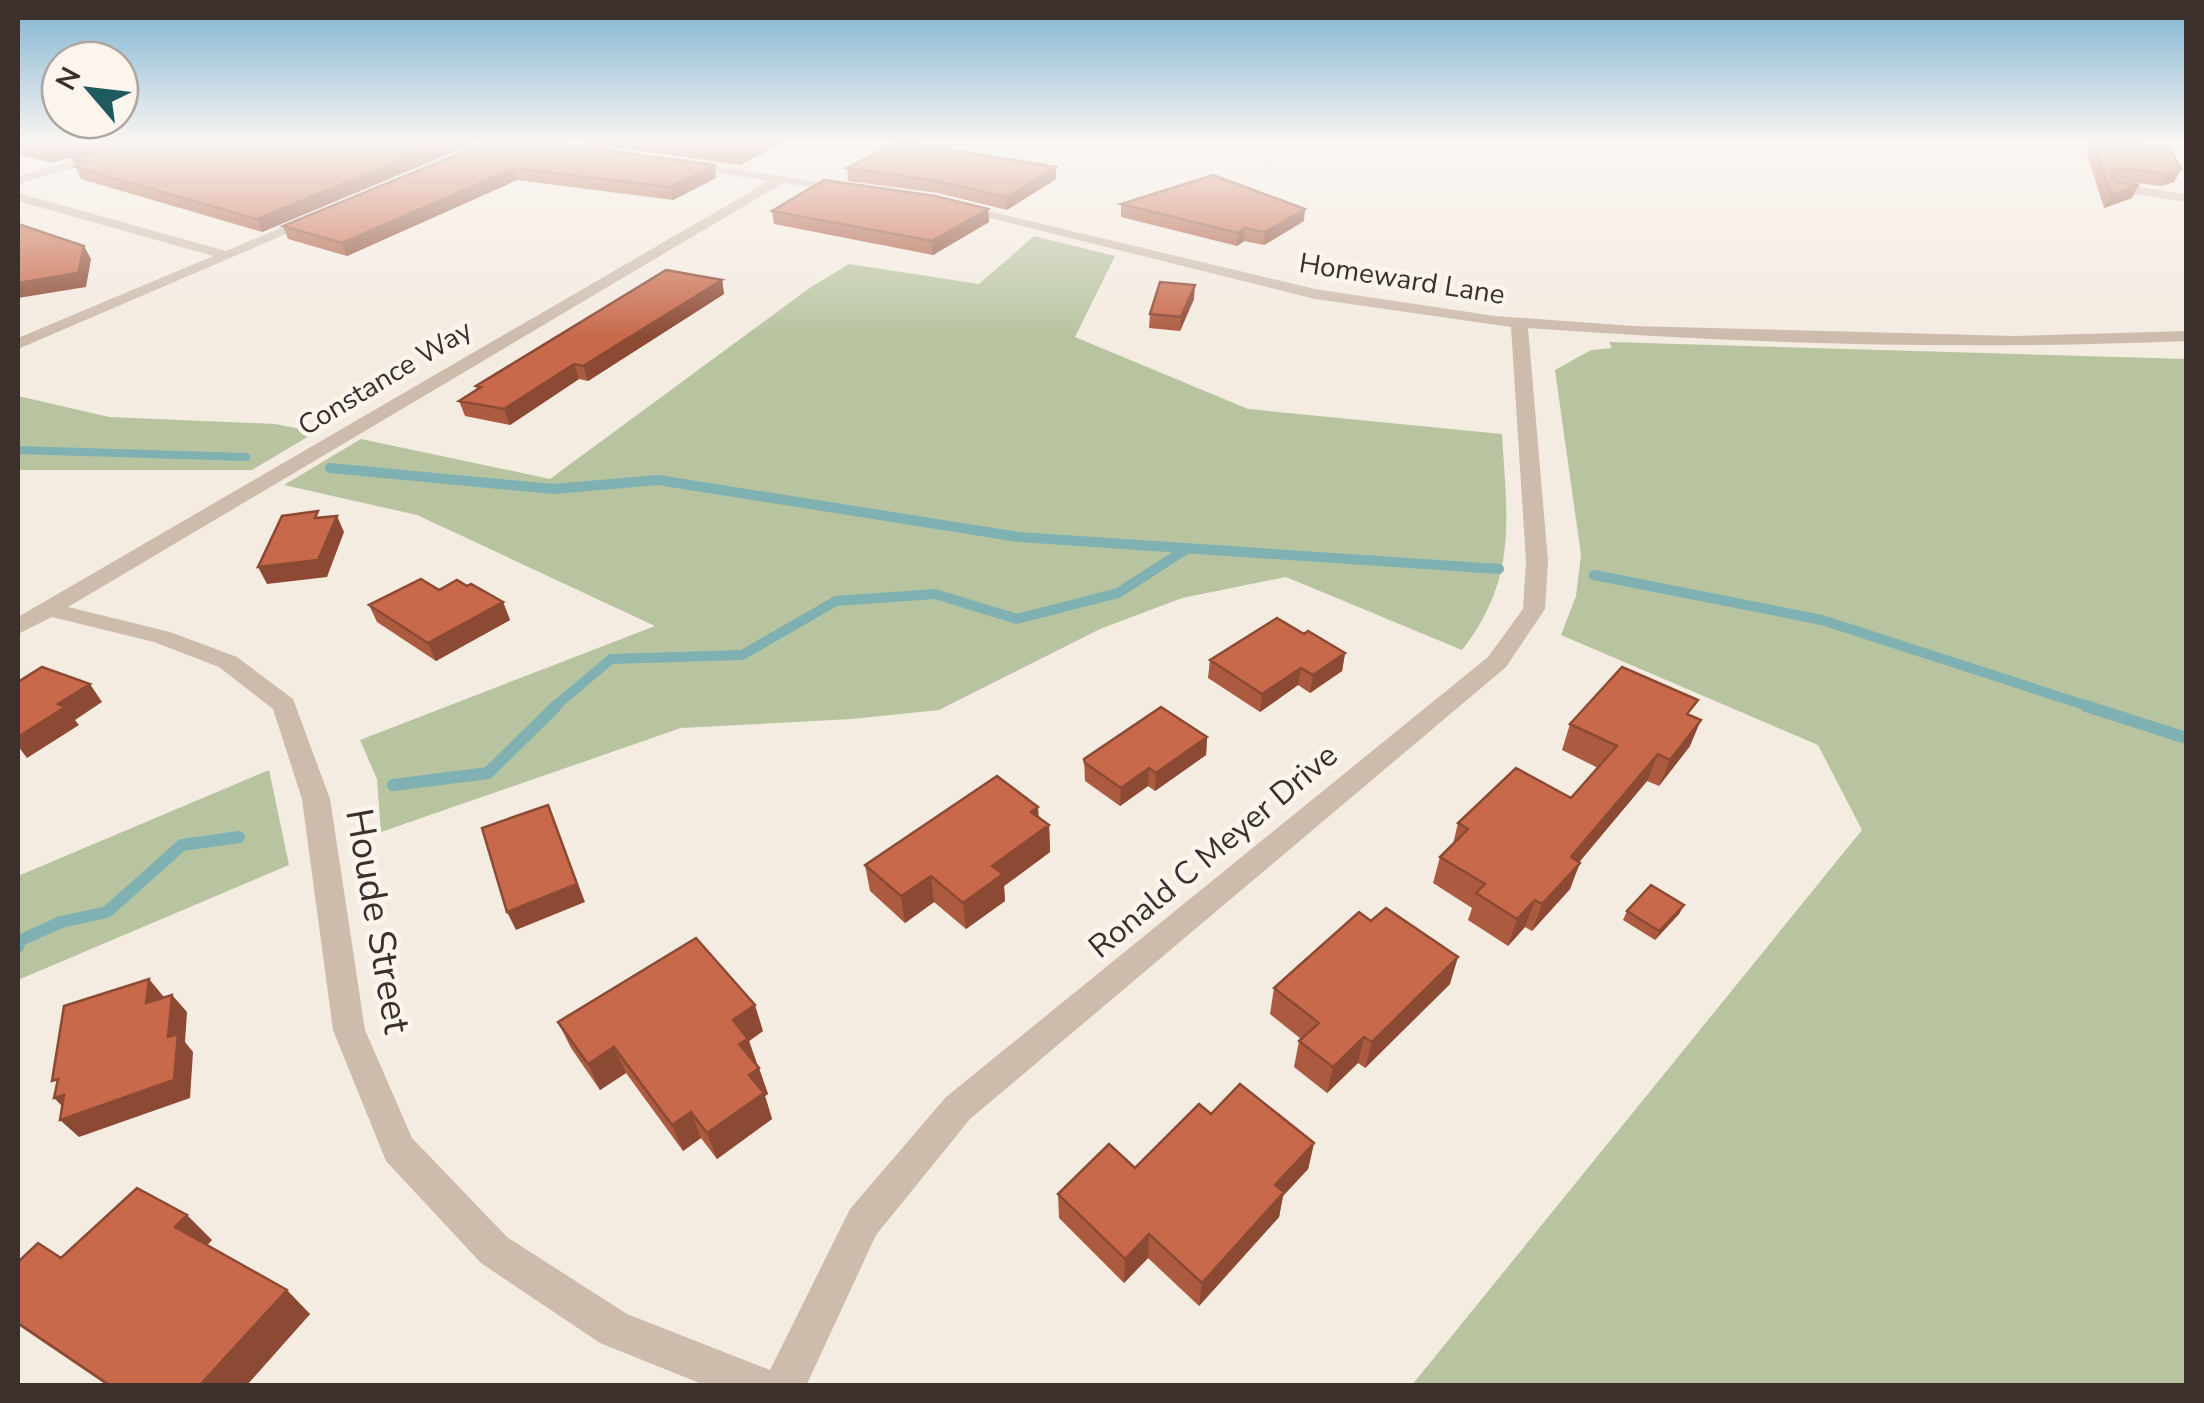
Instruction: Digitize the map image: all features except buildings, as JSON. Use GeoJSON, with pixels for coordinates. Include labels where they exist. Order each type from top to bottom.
{"type":"FeatureCollection","features":[{"type":"Feature","properties":{"kind":"street"},"geometry":{"type":"LineString","coordinates":[[48,205],[227,256]]}},
{"type":"Feature","properties":{"kind":"street","name":"Constance Way"},"geometry":{"type":"LineString","coordinates":[[18,627],[735,205]]}},
{"type":"Feature","properties":{"kind":"street","name":"Homeward Lane"},"geometry":{"type":"LineString","coordinates":[[955,205],[1315,294],[1520,322],[1632,331],[2014,341],[2186,336]]}},
{"type":"Feature","properties":{"kind":"street"},"geometry":{"type":"LineString","coordinates":[[18,344],[338,210]]}},
{"type":"Feature","properties":{"kind":"street","name":"Ronald C Meyer Drive"},"geometry":{"type":"LineString","coordinates":[[784,1386],[864,1222],[958,1108],[1496,662],[1534,608],[1536,561],[1520,322]]}},
{"type":"Feature","properties":{"kind":"street","name":"Houde Street"},"geometry":{"type":"LineString","coordinates":[[48,609],[162,637],[228,662],[284,705],[316,799],[349,1030],[399,1149],[494,1250],[599,1320],[760,1386]]}},
{"type":"Feature","properties":{"kind":"green space"},"geometry":{"type":"Polygon","coordinates":[[[1034,236],[1115,256],[1075,337],[1248,409],[1502,434],[1506,521],[1501,573],[1480,624],[1462,650],[1286,577],[1182,598],[1100,629],[939,710],[681,728],[381,832],[377,779],[360,740],[655,626],[417,515],[284,485],[361,439],[550,479],[811,287],[849,264],[979,284],[1034,236]]]}},
{"type":"Feature","properties":{"kind":"green space"},"geometry":{"type":"Polygon","coordinates":[[[1609,342],[2186,359],[2186,1385],[1412,1385],[1862,830],[1818,745],[1561,635],[1576,596],[1581,555],[1555,370],[1591,350],[1612,348],[1609,342]]]}},
{"type":"Feature","properties":{"kind":"green space"},"geometry":{"type":"Polygon","coordinates":[[[18,396],[109,417],[275,424],[316,432],[252,470],[18,470],[18,396]]]}},
{"type":"Feature","properties":{"kind":"green space"},"geometry":{"type":"Polygon","coordinates":[[[269,770],[289,865],[18,980],[18,876],[269,770]]]}},
{"type":"Feature","properties":{"kind":"waterway"},"geometry":{"type":"LineString","coordinates":[[18,450],[246,457]]}},
{"type":"Feature","properties":{"kind":"waterway"},"geometry":{"type":"LineString","coordinates":[[329,468],[357,471]]}},
{"type":"Feature","properties":{"kind":"waterway"},"geometry":{"type":"LineString","coordinates":[[330,468],[553,489],[658,480],[1019,537],[1188,548]]}},
{"type":"Feature","properties":{"kind":"waterway"},"geometry":{"type":"LineString","coordinates":[[553,708],[611,659],[742,655],[836,601],[935,594],[1017,619],[1118,593],[1188,548]]}},
{"type":"Feature","properties":{"kind":"waterway"},"geometry":{"type":"LineString","coordinates":[[1188,548],[1499,569]]}},
{"type":"Feature","properties":{"kind":"waterway"},"geometry":{"type":"LineString","coordinates":[[1594,575],[1822,620],[2094,708]]}},
{"type":"Feature","properties":{"kind":"waterway"},"geometry":{"type":"LineString","coordinates":[[393,785],[488,773],[556,706]]}},
{"type":"Feature","properties":{"kind":"waterway"},"geometry":{"type":"LineString","coordinates":[[2086,706],[2186,738]]}},
{"type":"Feature","properties":{"kind":"waterway"},"geometry":{"type":"LineString","coordinates":[[18,947],[21,940],[61,922],[107,912],[182,845],[239,837]]}}]}
